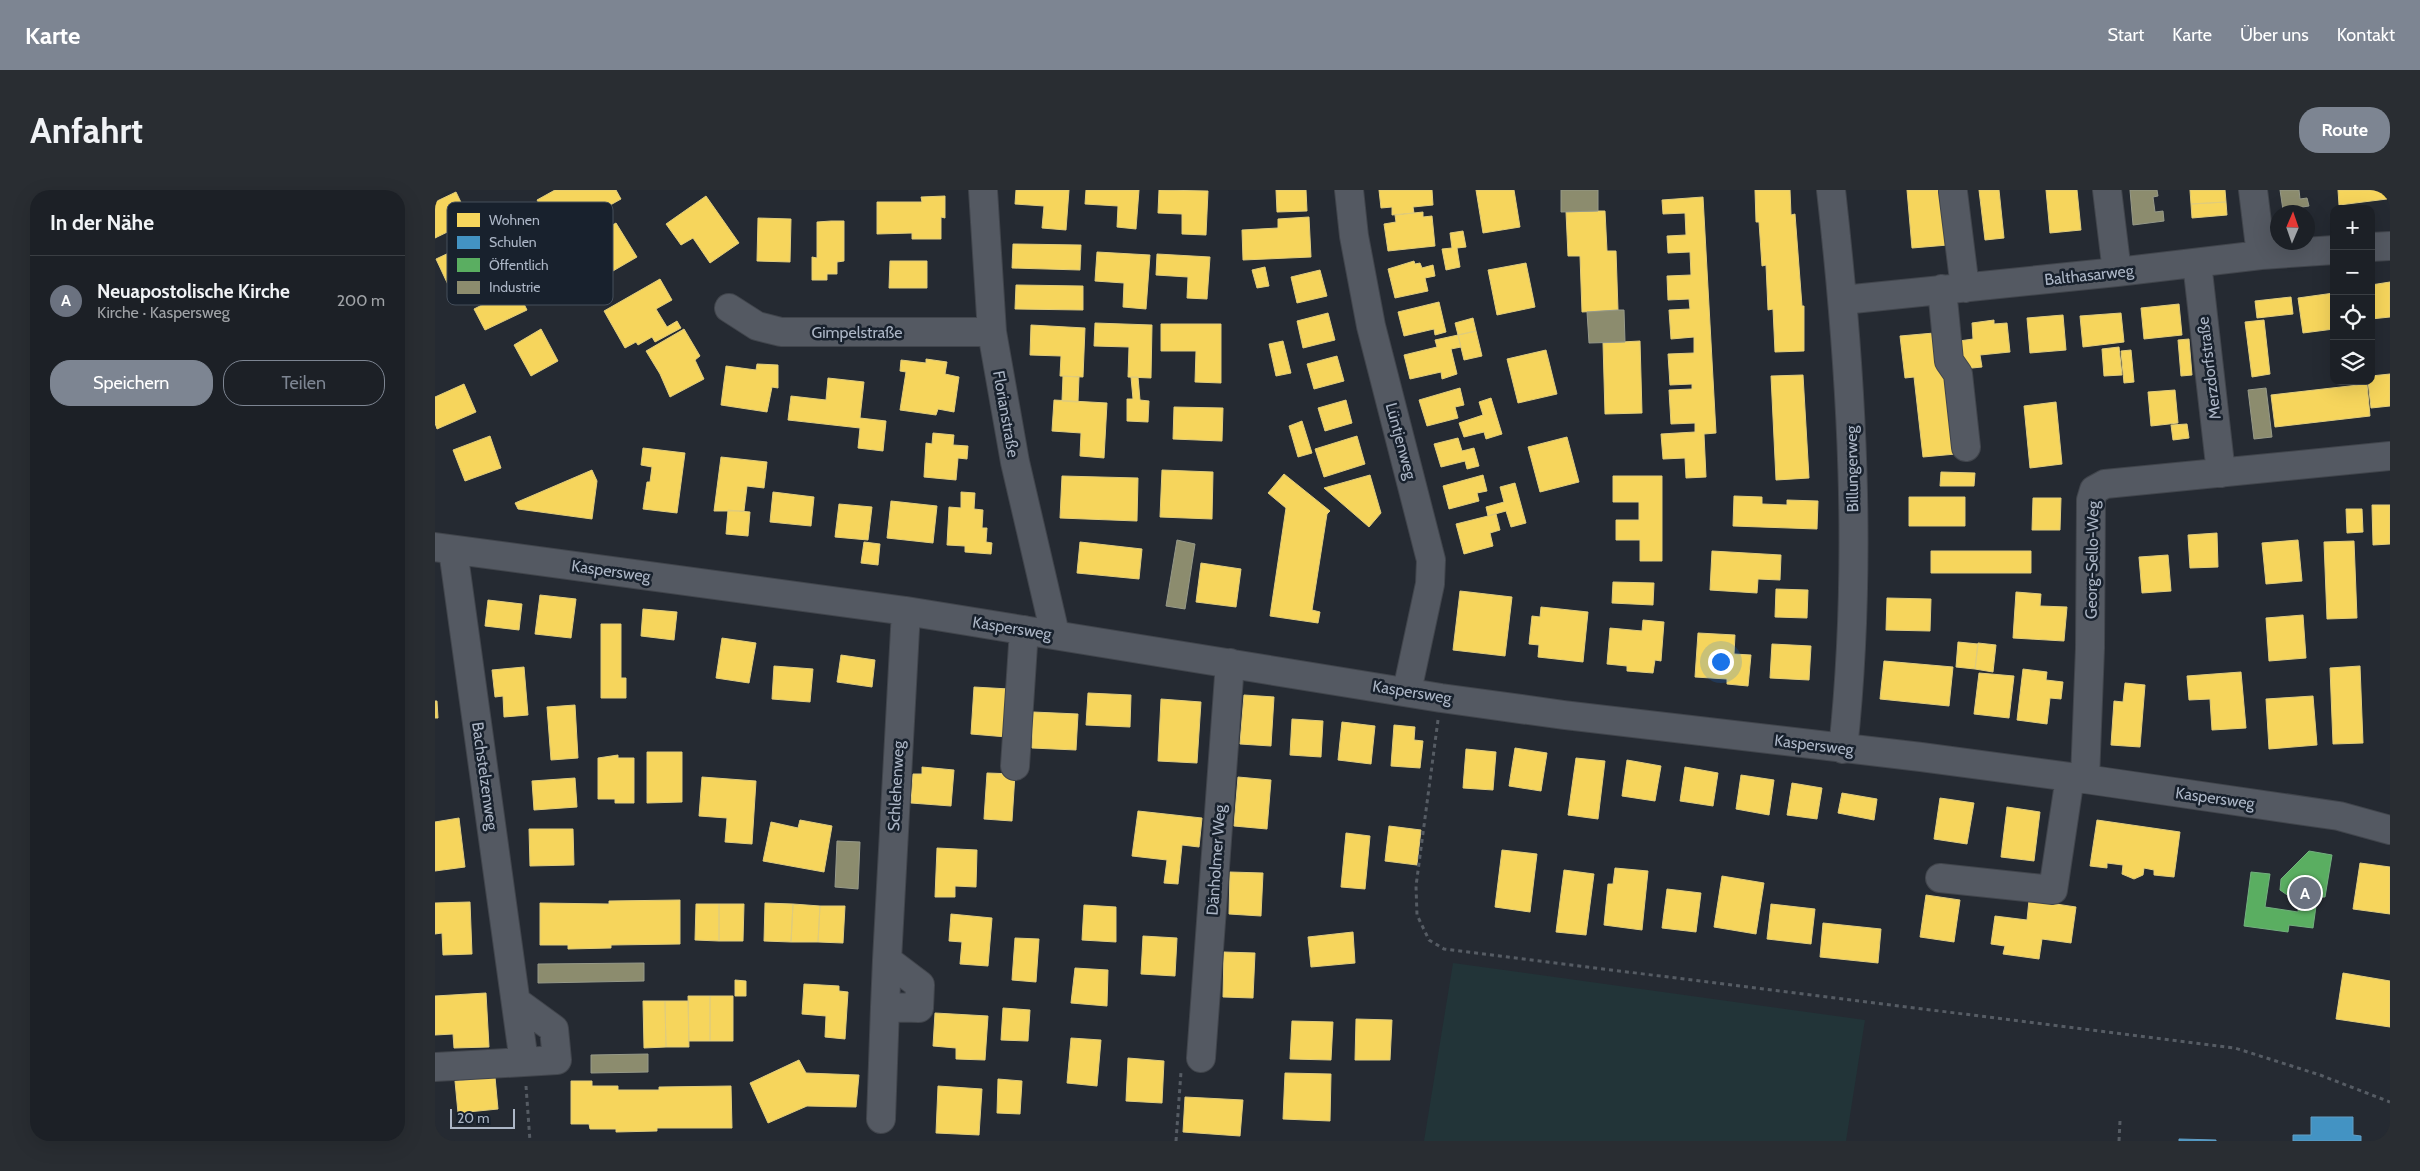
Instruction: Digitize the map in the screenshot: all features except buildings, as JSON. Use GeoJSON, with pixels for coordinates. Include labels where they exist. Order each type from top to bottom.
{"type":"FeatureCollection","features":[{"type":"Feature","properties":{"kind":"street","name":"Florianstraße"},"geometry":{"type":"LineString","coordinates":[[983,190],[992,332],[1015,462],[1055,634]]}},
{"type":"Feature","properties":{"kind":"street","name":"Lüntjenweg"},"geometry":{"type":"LineString","coordinates":[[1349,190],[1354,236],[1371,326],[1431,560],[1430,584],[1407,691]]}},
{"type":"Feature","properties":{"kind":"street","name":"Billungerweg"},"geometry":{"type":"LineString","coordinates":[[1831,190],[1843,300],[1853,479],[1853,577],[1843,749]]}},
{"type":"Feature","properties":{"kind":"street"},"geometry":{"type":"LineString","coordinates":[[2107,190],[2117,272]]}},
{"type":"Feature","properties":{"kind":"street"},"geometry":{"type":"LineString","coordinates":[[2253,190],[2261,255]]}},
{"type":"Feature","properties":{"kind":"street"},"geometry":{"type":"LineString","coordinates":[[1953,192],[1953,288],[1949,361],[1958,374],[1966,447]]}},
{"type":"Feature","properties":{"kind":"street"},"geometry":{"type":"LineString","coordinates":[[2375,247],[2390,246]]}},
{"type":"Feature","properties":{"kind":"street","name":"Balthasarweg"},"geometry":{"type":"LineString","coordinates":[[1843,300],[2261,255],[2330,250]]}},
{"type":"Feature","properties":{"kind":"street","name":"Merzdorfstraße"},"geometry":{"type":"LineString","coordinates":[[2197,263],[2221,473]]}},
{"type":"Feature","properties":{"kind":"street","name":"Gimpelstraße"},"geometry":{"type":"LineString","coordinates":[[729,308],[757,326],[781,332],[992,332]]}},
{"type":"Feature","properties":{"kind":"street","name":"Georg-Sello-Weg"},"geometry":{"type":"LineString","coordinates":[[2078,778],[2090,648],[2091,500],[2094,490],[2105,484],[2390,456]]}},
{"type":"Feature","properties":{"kind":"street","name":"Kaspersweg"},"geometry":{"type":"LineString","coordinates":[[444,548],[906,611],[1441,698],[1628,724],[2078,778],[2339,816],[2390,830]]}},
{"type":"Feature","properties":{"kind":"street","name":"Bachstelzenweg"},"geometry":{"type":"LineString","coordinates":[[444,548],[517,1002],[524,1062]]}},
{"type":"Feature","properties":{"kind":"street","name":"Schlehenweg"},"geometry":{"type":"LineString","coordinates":[[881,1119],[887,960],[906,611]]}},
{"type":"Feature","properties":{"kind":"street"},"geometry":{"type":"LineString","coordinates":[[1015,766],[1024,630]]}},
{"type":"Feature","properties":{"kind":"street","name":"Dänholmer Weg"},"geometry":{"type":"LineString","coordinates":[[1201,1058],[1231,663]]}},
{"type":"Feature","properties":{"kind":"street"},"geometry":{"type":"LineString","coordinates":[[1940,878],[2053,890],[2078,778]]}},
{"type":"Feature","properties":{"kind":"street"},"geometry":{"type":"LineString","coordinates":[[435,1067],[524,1062]]}},
{"type":"Feature","properties":{"kind":"path"},"geometry":{"type":"LineString","coordinates":[[1441,698],[1416,886],[1417,915],[1429,940],[1444,949],[2235,1048],[2320,1075],[2390,1102]]}},
{"type":"Feature","properties":{"kind":"path"},"geometry":{"type":"LineString","coordinates":[[1176,1141],[1181,1071],[1201,1058]]}},
{"type":"Feature","properties":{"kind":"path"},"geometry":{"type":"LineString","coordinates":[[524,1062],[530,1141]]}},
{"type":"Feature","properties":{"kind":"path"},"geometry":{"type":"LineString","coordinates":[[2119,1141],[2120,1121]]}},
{"type":"Feature","properties":{"kind":"shaded area"},"geometry":{"type":"Polygon","coordinates":[[[1453,963],[1865,1020],[1846,1141],[1424,1141],[1453,963]]]}},
{"type":"Feature","properties":{"kind":"place","name":"Neuapostolische Kirche"},"geometry":{"type":"Point","coordinates":[2305,893]}}]}
